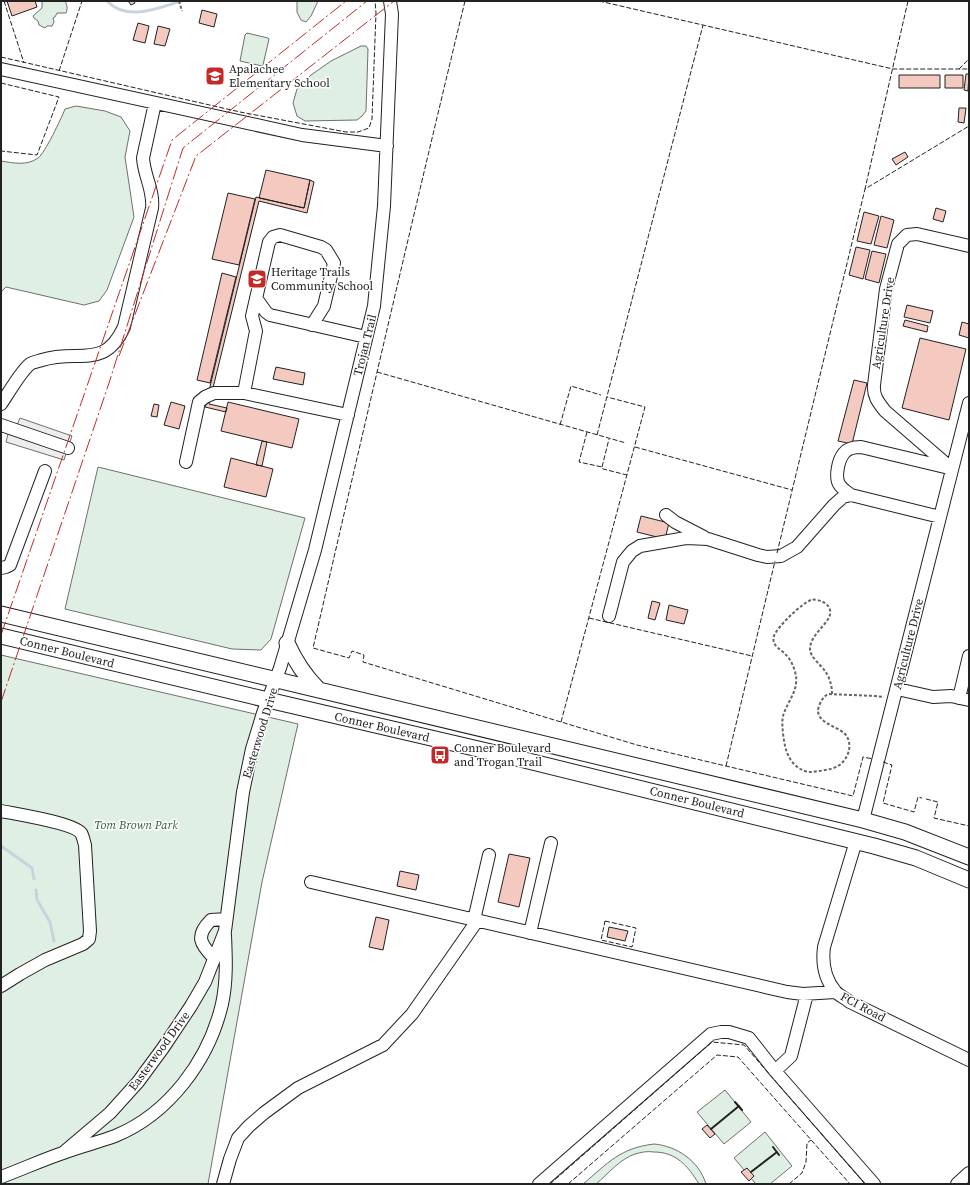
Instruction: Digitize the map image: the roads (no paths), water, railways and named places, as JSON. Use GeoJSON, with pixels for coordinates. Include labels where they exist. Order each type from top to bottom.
{"type":"FeatureCollection","features":[{"type":"Feature","properties":{"kind":"main road","name":"Conner Boulevard"},"geometry":{"type":"LineString","coordinates":[[1,614],[863,820],[905,832],[969,857]]}},
{"type":"Feature","properties":{"kind":"main road","name":"Conner Boulevard"},"geometry":{"type":"LineString","coordinates":[[1,636],[504,755],[856,841],[916,858],[969,880]]}},
{"type":"Feature","properties":{"kind":"main road"},"geometry":{"type":"LineString","coordinates":[[287,643],[296,663],[306,677],[318,689]]}},
{"type":"Feature","properties":{"kind":"main road"},"geometry":{"type":"LineString","coordinates":[[856,841],[863,820]]}},
{"type":"Feature","properties":{"kind":"street","name":"Trojan Trail"},"geometry":{"type":"LineString","coordinates":[[276,679],[315,550],[374,306],[384,206],[392,14],[390,1]]}},
{"type":"Feature","properties":{"kind":"street"},"geometry":{"type":"LineString","coordinates":[[1,69],[302,135],[387,146]]}},
{"type":"Feature","properties":{"kind":"street"},"geometry":{"type":"LineString","coordinates":[[2,400],[31,364],[57,356],[88,356],[98,354],[107,350],[115,343],[120,335],[124,327],[152,208],[152,195],[143,158],[155,103]]}},
{"type":"Feature","properties":{"kind":"street","name":"Agriculture Drive"},"geometry":{"type":"LineString","coordinates":[[952,468],[885,411],[874,394],[874,385],[886,289],[898,244],[907,235],[917,234],[969,246]]}},
{"type":"Feature","properties":{"kind":"street"},"geometry":{"type":"LineString","coordinates":[[244,393],[256,331],[252,316],[269,242],[273,237],[280,236],[321,247],[326,250],[334,263],[324,306],[312,325]]}},
{"type":"Feature","properties":{"kind":"street"},"geometry":{"type":"LineString","coordinates":[[256,298],[270,315],[366,337]]}},
{"type":"Feature","properties":{"kind":"street"},"geometry":{"type":"LineString","coordinates":[[256,331],[270,315]]}},
{"type":"Feature","properties":{"kind":"street"},"geometry":{"type":"LineString","coordinates":[[186,462],[199,402],[205,396],[214,393],[244,393],[348,415]]}},
{"type":"Feature","properties":{"kind":"street","name":"Agriculture Drive"},"geometry":{"type":"LineString","coordinates":[[863,820],[969,403]]}},
{"type":"Feature","properties":{"kind":"street"},"geometry":{"type":"LineString","coordinates":[[1,425],[68,448]]}},
{"type":"Feature","properties":{"kind":"street"},"geometry":{"type":"LineString","coordinates":[[940,517],[851,495],[842,488],[837,476],[843,454],[854,448],[861,447],[952,468]]}},
{"type":"Feature","properties":{"kind":"street"},"geometry":{"type":"LineString","coordinates":[[1,568],[6,568],[10,565],[45,471]]}},
{"type":"Feature","properties":{"kind":"street"},"geometry":{"type":"LineString","coordinates":[[666,515],[675,522],[708,539],[758,555],[781,556],[797,547],[834,505],[843,497],[851,495]]}},
{"type":"Feature","properties":{"kind":"street"},"geometry":{"type":"LineString","coordinates":[[609,616],[623,562],[632,552],[640,546],[686,538],[708,539]]}},
{"type":"Feature","properties":{"kind":"street"},"geometry":{"type":"LineString","coordinates":[[895,694],[933,697],[951,696],[964,699],[969,656]]}},
{"type":"Feature","properties":{"kind":"street","name":"Easterwood Drive"},"geometry":{"type":"LineString","coordinates":[[1,1176],[64,1152],[116,1136],[148,1118],[164,1106],[198,1062],[209,1042],[222,1004],[225,982],[225,927],[243,792],[252,749],[276,679]]}},
{"type":"Feature","properties":{"kind":"street"},"geometry":{"type":"LineString","coordinates":[[1,811],[65,825],[76,829],[82,834],[85,845],[90,931],[89,939],[83,944],[45,960],[1,986]]}},
{"type":"Feature","properties":{"kind":"street","name":"FCI Road"},"geometry":{"type":"LineString","coordinates":[[856,841],[824,947],[822,959],[827,979],[835,992],[850,1002],[969,1060]]}},
{"type":"Feature","properties":{"kind":"street"},"geometry":{"type":"LineString","coordinates":[[530,933],[551,843]]}},
{"type":"Feature","properties":{"kind":"street"},"geometry":{"type":"LineString","coordinates":[[223,1184],[238,1138],[249,1126],[298,1088],[383,1045],[412,1014],[475,920],[489,855]]}},
{"type":"Feature","properties":{"kind":"street"},"geometry":{"type":"LineString","coordinates":[[311,882],[788,992],[807,994],[835,992]]}},
{"type":"Feature","properties":{"kind":"street"},"geometry":{"type":"LineString","coordinates":[[214,958],[204,949],[200,938],[203,928],[211,920],[225,927]]}},
{"type":"Feature","properties":{"kind":"street","name":"Easterwood Drive"},"geometry":{"type":"LineString","coordinates":[[64,1152],[110,1113],[138,1082],[164,1048],[206,982],[225,927]]}},
{"type":"Feature","properties":{"kind":"street"},"geometry":{"type":"LineString","coordinates":[[776,1071],[791,1056],[807,994]]}},
{"type":"Feature","properties":{"kind":"street"},"geometry":{"type":"LineString","coordinates":[[539,1184],[711,1034],[721,1032],[730,1032],[749,1038],[874,1184]]}},
{"type":"Feature","properties":{"kind":"street"},"geometry":{"type":"LineString","coordinates":[[957,1184],[969,1173]]}},
{"type":"Feature","properties":{"kind":"waterway"},"geometry":{"type":"LineString","coordinates":[[107,1],[124,11],[133,12],[153,10],[181,1]]}},
{"type":"Feature","properties":{"kind":"waterway"},"geometry":{"type":"LineString","coordinates":[[1,846],[32,868],[34,879]]}},
{"type":"Feature","properties":{"kind":"waterway"},"geometry":{"type":"LineString","coordinates":[[36,890],[37,900],[50,922],[54,941]]}},
{"type":"Feature","properties":{"kind":"place","name":"Apalachee Elementary School"},"geometry":{"type":"Point","coordinates":[215,76]}},
{"type":"Feature","properties":{"kind":"place","name":"Heritage Trails Community School"},"geometry":{"type":"Point","coordinates":[257,279]}},
{"type":"Feature","properties":{"kind":"place","name":"Conner Boulevard and Trogan Trail"},"geometry":{"type":"Point","coordinates":[440,755]}},
{"type":"Feature","properties":{"kind":"park label","name":"Tom Brown Park"},"geometry":{"type":"Point","coordinates":[136,825]}}]}
